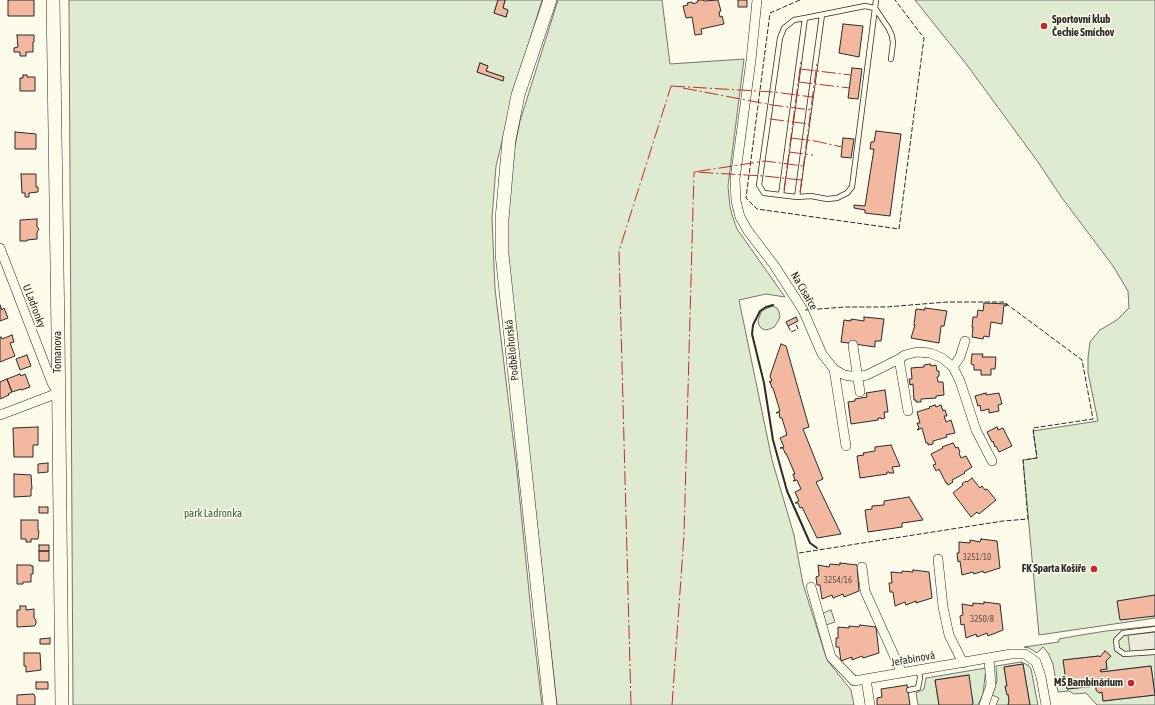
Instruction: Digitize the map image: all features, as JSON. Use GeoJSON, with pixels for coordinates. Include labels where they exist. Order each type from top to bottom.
{"type":"FeatureCollection","features":[{"type":"Feature","properties":{"kind":"street","name":"Tomanova"},"geometry":{"type":"LineString","coordinates":[[53,0],[62,705]]}},
{"type":"Feature","properties":{"kind":"street","name":"Podbělohorská"},"geometry":{"type":"LineString","coordinates":[[550,0],[518,95],[509,140],[502,219],[502,254],[550,705]]}},
{"type":"Feature","properties":{"kind":"street","name":"Na Císařce"},"geometry":{"type":"LineString","coordinates":[[757,0],[751,60],[735,178],[736,201],[740,217],[748,232],[790,288],[803,310],[822,354],[834,369]]}},
{"type":"Feature","properties":{"kind":"street","name":"U Ladronky"},"geometry":{"type":"LineString","coordinates":[[0,248],[46,369],[58,393]]}},
{"type":"Feature","properties":{"kind":"street"},"geometry":{"type":"LineString","coordinates":[[953,367],[960,357],[965,341]]}},
{"type":"Feature","properties":{"kind":"street"},"geometry":{"type":"LineString","coordinates":[[854,345],[860,392]]}},
{"type":"Feature","properties":{"kind":"street"},"geometry":{"type":"LineString","coordinates":[[834,369],[844,375],[857,377],[867,375],[905,355],[917,352],[930,352],[942,358],[953,367],[960,381],[976,430],[992,461]]}},
{"type":"Feature","properties":{"kind":"street"},"geometry":{"type":"LineString","coordinates":[[899,359],[908,412]]}},
{"type":"Feature","properties":{"kind":"street"},"geometry":{"type":"LineString","coordinates":[[834,369],[846,446]]}},
{"type":"Feature","properties":{"kind":"street"},"geometry":{"type":"LineString","coordinates":[[0,415],[58,393]]}},
{"type":"Feature","properties":{"kind":"street"},"geometry":{"type":"LineString","coordinates":[[938,559],[943,607],[949,634],[963,663]]}},
{"type":"Feature","properties":{"kind":"street"},"geometry":{"type":"LineString","coordinates":[[862,567],[865,591],[902,673]]}},
{"type":"Feature","properties":{"kind":"street","name":"Jeřabinová"},"geometry":{"type":"LineString","coordinates":[[811,587],[831,657],[854,681],[1011,654],[1025,654],[1036,662],[1041,677],[1046,705]]}},
{"type":"Feature","properties":{"kind":"street"},"geometry":{"type":"LineString","coordinates":[[984,705],[992,685],[989,658]]}},
{"type":"Feature","properties":{"kind":"street"},"geometry":{"type":"LineString","coordinates":[[866,679],[870,705]]}},
{"type":"Feature","properties":{"kind":"lane"},"geometry":{"type":"LineString","coordinates":[[876,0],[875,8],[852,187],[847,193],[837,198],[827,199],[811,196],[797,197],[764,192],[759,185],[780,38],[784,28],[794,20],[865,6],[875,8],[892,36],[893,43],[891,59]]}},
{"type":"Feature","properties":{"kind":"lane"},"geometry":{"type":"LineString","coordinates":[[797,197],[822,15]]}},
{"type":"Feature","properties":{"kind":"lane"},"geometry":{"type":"LineString","coordinates":[[781,195],[805,18]]}},
{"type":"Feature","properties":{"kind":"lane"},"geometry":{"type":"LineString","coordinates":[[1155,629],[1123,633],[1116,640],[1117,649],[1124,654],[1155,652]]}},
{"type":"Feature","properties":{"kind":"lane"},"geometry":{"type":"LineString","coordinates":[[908,690],[918,688],[920,678],[919,670]]}},
{"type":"Feature","properties":{"kind":"green space","name":"park Ladronka"},"geometry":{"type":"Polygon","coordinates":[[[69,0],[498,0],[494,13],[506,17],[508,10],[503,8],[505,0],[542,0],[515,89],[496,166],[492,218],[495,289],[517,472],[542,705],[73,705],[69,0]],[[480,63],[477,72],[503,80],[504,77],[486,71],[488,66],[480,63]]]}},
{"type":"Feature","properties":{"kind":"green space"},"geometry":{"type":"Polygon","coordinates":[[[558,0],[662,0],[670,64],[744,59],[728,186],[730,207],[737,229],[785,297],[766,294],[739,300],[772,460],[794,535],[803,584],[827,660],[851,690],[854,705],[557,705],[507,257],[508,201],[512,161],[520,121],[558,0]]]}},
{"type":"Feature","properties":{"kind":"green space"},"geometry":{"type":"Polygon","coordinates":[[[915,0],[1155,0],[1155,618],[1039,635],[1023,460],[1037,458],[1033,431],[1098,421],[1088,373],[1090,342],[1100,330],[1117,320],[1129,308],[1128,291],[1113,266],[1062,198],[1038,162],[967,65],[915,0]]]}},
{"type":"Feature","properties":{"kind":"green space"},"geometry":{"type":"Polygon","coordinates":[[[773,306],[777,308],[780,317],[774,327],[765,330],[761,328],[758,321],[761,312],[773,306]]]}},
{"type":"Feature","properties":{"kind":"green space"},"geometry":{"type":"Polygon","coordinates":[[[1155,626],[1155,695],[1155,705],[1097,705],[1086,693],[1074,694],[1069,691],[1058,692],[1053,664],[1048,653],[1043,647],[1037,653],[1024,647],[1059,642],[1059,639],[1106,631],[1155,626]],[[1111,656],[1064,660],[1067,689],[1096,686],[1096,690],[1099,693],[1102,692],[1103,701],[1155,695],[1151,666],[1101,672],[1100,670],[1107,669],[1106,661],[1111,656]]]}},
{"type":"Feature","properties":{"kind":"green space"},"geometry":{"type":"Polygon","coordinates":[[[1021,662],[1028,665],[1031,669],[1038,705],[1030,705],[1023,664],[1004,667],[1007,686],[1005,687],[1009,701],[1008,705],[996,705],[999,698],[992,695],[997,681],[996,666],[1021,662]]]}},
{"type":"Feature","properties":{"kind":"green space"},"geometry":{"type":"Polygon","coordinates":[[[986,668],[983,694],[978,705],[972,705],[973,703],[968,675],[935,680],[939,705],[918,705],[916,693],[924,689],[926,678],[986,668]]]}},
{"type":"Feature","properties":{"kind":"shaded area"},"geometry":{"type":"Polygon","coordinates":[[[831,610],[835,622],[826,625],[823,613],[831,610]]]}},
{"type":"Feature","properties":{"kind":"shaded area"},"geometry":{"type":"Polygon","coordinates":[[[1155,632],[1155,649],[1130,652],[1128,635],[1155,632]]]}},
{"type":"Feature","properties":{"kind":"building"},"geometry":{"type":"Polygon","coordinates":[[[8,0],[34,0],[34,16],[8,16],[8,0]]]}},
{"type":"Feature","properties":{"kind":"building"},"geometry":{"type":"Polygon","coordinates":[[[498,0],[505,0],[503,8],[508,10],[506,17],[494,13],[498,0]]]}},
{"type":"Feature","properties":{"kind":"building"},"geometry":{"type":"Polygon","coordinates":[[[698,0],[718,0],[721,11],[719,12],[720,17],[722,16],[724,24],[701,29],[702,34],[695,35],[692,17],[686,18],[683,6],[688,5],[687,3],[692,2],[693,4],[698,2],[698,0]]]}},
{"type":"Feature","properties":{"kind":"building"},"geometry":{"type":"Polygon","coordinates":[[[738,0],[747,0],[747,7],[738,7],[738,0]]]}},
{"type":"Feature","properties":{"kind":"building"},"geometry":{"type":"Polygon","coordinates":[[[843,24],[863,26],[859,57],[839,53],[843,24]]]}},
{"type":"Feature","properties":{"kind":"building"},"geometry":{"type":"Polygon","coordinates":[[[17,35],[34,35],[33,52],[26,52],[26,56],[20,56],[20,52],[14,52],[14,48],[18,47],[17,35]]]}},
{"type":"Feature","properties":{"kind":"building"},"geometry":{"type":"Polygon","coordinates":[[[480,63],[488,66],[486,71],[504,77],[503,81],[477,72],[480,63]]]}},
{"type":"Feature","properties":{"kind":"building"},"geometry":{"type":"Polygon","coordinates":[[[852,68],[862,69],[858,99],[848,98],[852,68]]]}},
{"type":"Feature","properties":{"kind":"building"},"geometry":{"type":"Polygon","coordinates":[[[23,75],[27,75],[27,77],[35,77],[35,91],[20,91],[20,78],[23,78],[23,75]]]}},
{"type":"Feature","properties":{"kind":"building"},"geometry":{"type":"Polygon","coordinates":[[[876,131],[901,134],[890,216],[865,213],[865,210],[854,208],[854,205],[865,206],[874,149],[870,149],[871,142],[874,142],[876,131]]]}},
{"type":"Feature","properties":{"kind":"building"},"geometry":{"type":"Polygon","coordinates":[[[15,132],[36,134],[36,149],[15,149],[15,132]]]}},
{"type":"Feature","properties":{"kind":"building"},"geometry":{"type":"Polygon","coordinates":[[[843,138],[854,139],[851,158],[841,157],[843,138]]]}},
{"type":"Feature","properties":{"kind":"building"},"geometry":{"type":"Polygon","coordinates":[[[21,174],[36,174],[36,187],[38,187],[38,192],[29,193],[29,197],[25,197],[25,193],[22,193],[21,174]]]}},
{"type":"Feature","properties":{"kind":"building"},"geometry":{"type":"Polygon","coordinates":[[[37,219],[37,227],[39,229],[37,232],[37,239],[20,241],[20,220],[37,219]]]}},
{"type":"Feature","properties":{"kind":"building"},"geometry":{"type":"Polygon","coordinates":[[[984,303],[1007,304],[1007,306],[1004,305],[1002,324],[991,322],[989,337],[984,336],[983,339],[972,337],[973,317],[977,317],[978,310],[983,311],[984,303]]]}},
{"type":"Feature","properties":{"kind":"building"},"geometry":{"type":"Polygon","coordinates":[[[0,305],[2,310],[4,308],[8,318],[0,321],[0,305]]]}},
{"type":"Feature","properties":{"kind":"building"},"geometry":{"type":"Polygon","coordinates":[[[925,308],[947,311],[944,326],[941,326],[939,343],[911,338],[915,325],[916,309],[925,310],[925,308]]]}},
{"type":"Feature","properties":{"kind":"building"},"geometry":{"type":"Polygon","coordinates":[[[796,317],[798,321],[788,326],[786,322],[796,317]]]}},
{"type":"Feature","properties":{"kind":"building"},"geometry":{"type":"Polygon","coordinates":[[[864,317],[884,319],[881,341],[875,341],[875,347],[841,342],[844,320],[851,321],[851,319],[864,321],[864,317]]]}},
{"type":"Feature","properties":{"kind":"building"},"geometry":{"type":"Polygon","coordinates":[[[12,335],[14,342],[10,343],[15,356],[0,362],[0,337],[2,339],[12,335]]]}},
{"type":"Feature","properties":{"kind":"building"},"geometry":{"type":"Polygon","coordinates":[[[781,344],[786,346],[809,427],[803,429],[823,479],[816,482],[841,534],[817,538],[802,507],[800,508],[798,503],[795,503],[799,501],[795,492],[801,489],[797,480],[793,481],[795,480],[793,474],[795,474],[786,453],[783,448],[780,448],[784,447],[780,438],[787,435],[779,412],[776,413],[780,411],[773,388],[769,382],[772,381],[770,376],[781,344]]]}},
{"type":"Feature","properties":{"kind":"building"},"geometry":{"type":"Polygon","coordinates":[[[972,354],[983,354],[982,357],[996,357],[995,369],[991,369],[991,375],[981,375],[981,370],[974,370],[974,365],[971,364],[972,354]]]}},
{"type":"Feature","properties":{"kind":"building"},"geometry":{"type":"Polygon","coordinates":[[[27,355],[31,366],[20,370],[16,359],[27,355]]]}},
{"type":"Feature","properties":{"kind":"building"},"geometry":{"type":"Polygon","coordinates":[[[930,364],[931,366],[936,365],[937,371],[939,371],[939,376],[937,377],[938,382],[943,382],[944,395],[936,396],[936,398],[921,399],[921,402],[916,402],[916,400],[914,400],[913,384],[910,385],[909,379],[912,379],[911,368],[924,367],[924,365],[930,364]]]}},
{"type":"Feature","properties":{"kind":"building"},"geometry":{"type":"Polygon","coordinates":[[[20,374],[21,376],[25,374],[30,387],[12,392],[7,379],[20,374]]]}},
{"type":"Feature","properties":{"kind":"building"},"geometry":{"type":"Polygon","coordinates":[[[7,379],[12,392],[0,399],[0,382],[7,379]]]}},
{"type":"Feature","properties":{"kind":"building"},"geometry":{"type":"Polygon","coordinates":[[[885,390],[888,412],[884,412],[885,418],[878,418],[878,420],[851,424],[848,402],[867,397],[866,393],[885,390]]]}},
{"type":"Feature","properties":{"kind":"building"},"geometry":{"type":"Polygon","coordinates":[[[986,393],[986,395],[999,393],[1002,404],[998,405],[999,411],[989,413],[989,409],[981,411],[980,405],[978,406],[975,396],[986,393]]]}},
{"type":"Feature","properties":{"kind":"building"},"geometry":{"type":"Polygon","coordinates":[[[935,405],[936,407],[941,405],[943,411],[945,410],[947,416],[944,416],[946,422],[951,420],[955,433],[946,435],[947,437],[933,441],[933,444],[928,445],[928,443],[926,443],[922,428],[917,430],[919,428],[917,423],[920,423],[917,412],[935,405]]]}},
{"type":"Feature","properties":{"kind":"building"},"geometry":{"type":"Polygon","coordinates":[[[38,427],[38,445],[33,445],[33,457],[14,457],[13,428],[38,427]]]}},
{"type":"Feature","properties":{"kind":"building"},"geometry":{"type":"Polygon","coordinates":[[[997,427],[998,430],[1003,428],[1012,446],[999,452],[987,432],[997,427]]]}},
{"type":"Feature","properties":{"kind":"building"},"geometry":{"type":"Polygon","coordinates":[[[953,443],[956,448],[958,447],[961,458],[966,456],[972,467],[964,472],[965,473],[952,480],[953,482],[948,485],[939,469],[936,471],[933,465],[936,464],[931,454],[943,448],[942,447],[953,443]]]}},
{"type":"Feature","properties":{"kind":"building"},"geometry":{"type":"Polygon","coordinates":[[[891,445],[900,466],[892,467],[894,473],[887,472],[887,474],[860,478],[857,456],[864,455],[863,453],[875,451],[875,447],[891,445]]]}},
{"type":"Feature","properties":{"kind":"building"},"geometry":{"type":"Polygon","coordinates":[[[48,463],[48,472],[38,473],[38,464],[48,463]]]}},
{"type":"Feature","properties":{"kind":"building"},"geometry":{"type":"Polygon","coordinates":[[[14,474],[31,475],[31,496],[14,497],[14,474]]]}},
{"type":"Feature","properties":{"kind":"building"},"geometry":{"type":"Polygon","coordinates":[[[972,478],[980,488],[982,486],[985,490],[987,489],[996,500],[979,514],[977,512],[971,517],[953,493],[963,485],[962,484],[972,478]]]}},
{"type":"Feature","properties":{"kind":"building"},"geometry":{"type":"Polygon","coordinates":[[[909,497],[923,520],[902,523],[902,527],[868,532],[865,510],[872,509],[872,506],[884,505],[884,501],[909,497]]]}},
{"type":"Feature","properties":{"kind":"building"},"geometry":{"type":"Polygon","coordinates":[[[39,507],[48,507],[48,513],[39,513],[39,507]]]}},
{"type":"Feature","properties":{"kind":"building"},"geometry":{"type":"Polygon","coordinates":[[[21,520],[38,520],[38,539],[31,539],[31,542],[26,542],[26,539],[21,539],[21,520]]]}},
{"type":"Feature","properties":{"kind":"building"},"geometry":{"type":"Polygon","coordinates":[[[981,539],[997,541],[1000,568],[984,573],[983,571],[974,574],[973,572],[962,575],[957,553],[959,553],[959,542],[970,543],[970,540],[980,542],[981,539]]]}},
{"type":"Feature","properties":{"kind":"building"},"geometry":{"type":"Polygon","coordinates":[[[39,545],[49,545],[49,551],[39,551],[39,545]]]}},
{"type":"Feature","properties":{"kind":"building"},"geometry":{"type":"Polygon","coordinates":[[[39,551],[49,551],[49,561],[39,561],[39,551]]]}},
{"type":"Feature","properties":{"kind":"building"},"geometry":{"type":"Polygon","coordinates":[[[840,563],[857,565],[859,591],[844,597],[843,594],[833,598],[832,595],[822,599],[820,585],[817,585],[816,577],[819,576],[818,565],[829,567],[830,564],[840,565],[840,563]]]}},
{"type":"Feature","properties":{"kind":"building"},"geometry":{"type":"Polygon","coordinates":[[[17,565],[33,566],[31,582],[17,584],[17,565]]]}},
{"type":"Feature","properties":{"kind":"building"},"geometry":{"type":"Polygon","coordinates":[[[913,570],[929,572],[932,598],[916,603],[916,601],[906,605],[905,602],[895,606],[893,592],[890,592],[889,583],[892,583],[891,572],[913,572],[913,570]]]}},
{"type":"Feature","properties":{"kind":"building"},"geometry":{"type":"Polygon","coordinates":[[[1155,595],[1155,616],[1120,620],[1117,601],[1155,595]]]}},
{"type":"Feature","properties":{"kind":"building"},"geometry":{"type":"Polygon","coordinates":[[[984,602],[1000,604],[1003,630],[988,636],[987,633],[977,637],[976,634],[966,638],[964,624],[961,625],[960,616],[963,615],[962,604],[973,606],[973,603],[984,604],[984,602]]]}},
{"type":"Feature","properties":{"kind":"building"},"geometry":{"type":"Polygon","coordinates":[[[20,606],[26,606],[26,610],[34,609],[36,624],[34,626],[17,627],[17,610],[20,610],[20,606]]]}},
{"type":"Feature","properties":{"kind":"building"},"geometry":{"type":"Polygon","coordinates":[[[860,625],[876,627],[879,653],[863,658],[862,656],[852,660],[852,657],[841,661],[839,647],[836,647],[838,627],[849,628],[849,626],[859,627],[860,625]]]}},
{"type":"Feature","properties":{"kind":"building"},"geometry":{"type":"Polygon","coordinates":[[[50,638],[50,644],[40,644],[40,639],[50,638]]]}},
{"type":"Feature","properties":{"kind":"building"},"geometry":{"type":"Polygon","coordinates":[[[1105,651],[1111,656],[1106,661],[1107,669],[1100,670],[1101,672],[1151,666],[1155,695],[1103,701],[1102,692],[1099,693],[1096,690],[1096,686],[1067,689],[1063,660],[1100,657],[1105,651]]]}},
{"type":"Feature","properties":{"kind":"building"},"geometry":{"type":"Polygon","coordinates":[[[24,653],[40,653],[41,670],[26,672],[26,666],[24,666],[24,653]]]}},
{"type":"Feature","properties":{"kind":"building"},"geometry":{"type":"Polygon","coordinates":[[[1023,664],[1030,705],[1008,705],[1009,701],[1005,686],[1007,686],[1004,667],[1023,664]]]}},
{"type":"Feature","properties":{"kind":"building"},"geometry":{"type":"Polygon","coordinates":[[[969,675],[972,705],[939,705],[935,680],[969,675]]]}},
{"type":"Feature","properties":{"kind":"building"},"geometry":{"type":"Polygon","coordinates":[[[36,682],[48,682],[48,689],[36,689],[36,682]]]}},
{"type":"Feature","properties":{"kind":"building"},"geometry":{"type":"Polygon","coordinates":[[[907,685],[910,705],[877,705],[877,698],[882,697],[881,689],[907,685]]]}},
{"type":"Feature","properties":{"kind":"building"},"geometry":{"type":"Polygon","coordinates":[[[33,694],[35,696],[35,705],[17,705],[17,695],[33,694]]]}},
{"type":"Feature","properties":{"kind":"fence"},"geometry":{"type":"LineString","coordinates":[[800,0],[770,13],[746,198],[757,209],[899,229],[924,38],[895,0]]}},
{"type":"Feature","properties":{"kind":"fence"},"geometry":{"type":"LineString","coordinates":[[799,553],[1003,521],[1028,519],[1023,460],[1037,458],[1033,428],[1093,419],[1082,360],[1004,302],[947,302],[886,307],[845,307],[805,310]]}},
{"type":"Feature","properties":{"kind":"fence"},"geometry":{"type":"LineString","coordinates":[[788,326],[791,332],[798,329],[795,322]]}},
{"type":"Feature","properties":{"kind":"wall"},"geometry":{"type":"LineString","coordinates":[[773,305],[760,311],[753,325],[752,334],[764,383],[773,440],[787,491],[810,543],[817,548]]}},
{"type":"Feature","properties":{"kind":"power"},"geometry":{"type":"LineString","coordinates":[[784,190],[801,61]]}},
{"type":"Feature","properties":{"kind":"power"},"geometry":{"type":"LineString","coordinates":[[800,192],[817,63]]}},
{"type":"Feature","properties":{"kind":"power"},"geometry":{"type":"LineString","coordinates":[[800,69],[851,75]]}},
{"type":"Feature","properties":{"kind":"power"},"geometry":{"type":"LineString","coordinates":[[798,82],[850,88]]}},
{"type":"Feature","properties":{"kind":"power"},"geometry":{"type":"LineString","coordinates":[[671,86],[774,92],[812,97]]}},
{"type":"Feature","properties":{"kind":"power"},"geometry":{"type":"LineString","coordinates":[[631,705],[619,251],[671,86]]}},
{"type":"Feature","properties":{"kind":"power"},"geometry":{"type":"LineString","coordinates":[[683,88],[772,105],[811,110]]}},
{"type":"Feature","properties":{"kind":"power"},"geometry":{"type":"LineString","coordinates":[[770,119],[809,124]]}},
{"type":"Feature","properties":{"kind":"power"},"geometry":{"type":"LineString","coordinates":[[791,138],[815,141],[842,147]]}},
{"type":"Feature","properties":{"kind":"power"},"geometry":{"type":"LineString","coordinates":[[789,152],[813,155]]}},
{"type":"Feature","properties":{"kind":"power"},"geometry":{"type":"LineString","coordinates":[[801,180],[764,176],[694,172],[765,161],[803,166]]}},
{"type":"Feature","properties":{"kind":"power"},"geometry":{"type":"LineString","coordinates":[[672,705],[684,535],[694,172]]}},
{"type":"Feature","properties":{"kind":"place","name":"Sportovní klub Čechie Smíchov"},"geometry":{"type":"Point","coordinates":[1044,26]}},
{"type":"Feature","properties":{"kind":"place","name":"FK Sparta Košíře"},"geometry":{"type":"Point","coordinates":[1094,569]}},
{"type":"Feature","properties":{"kind":"place","name":"MŠ Bambinárium"},"geometry":{"type":"Point","coordinates":[1131,683]}}]}
